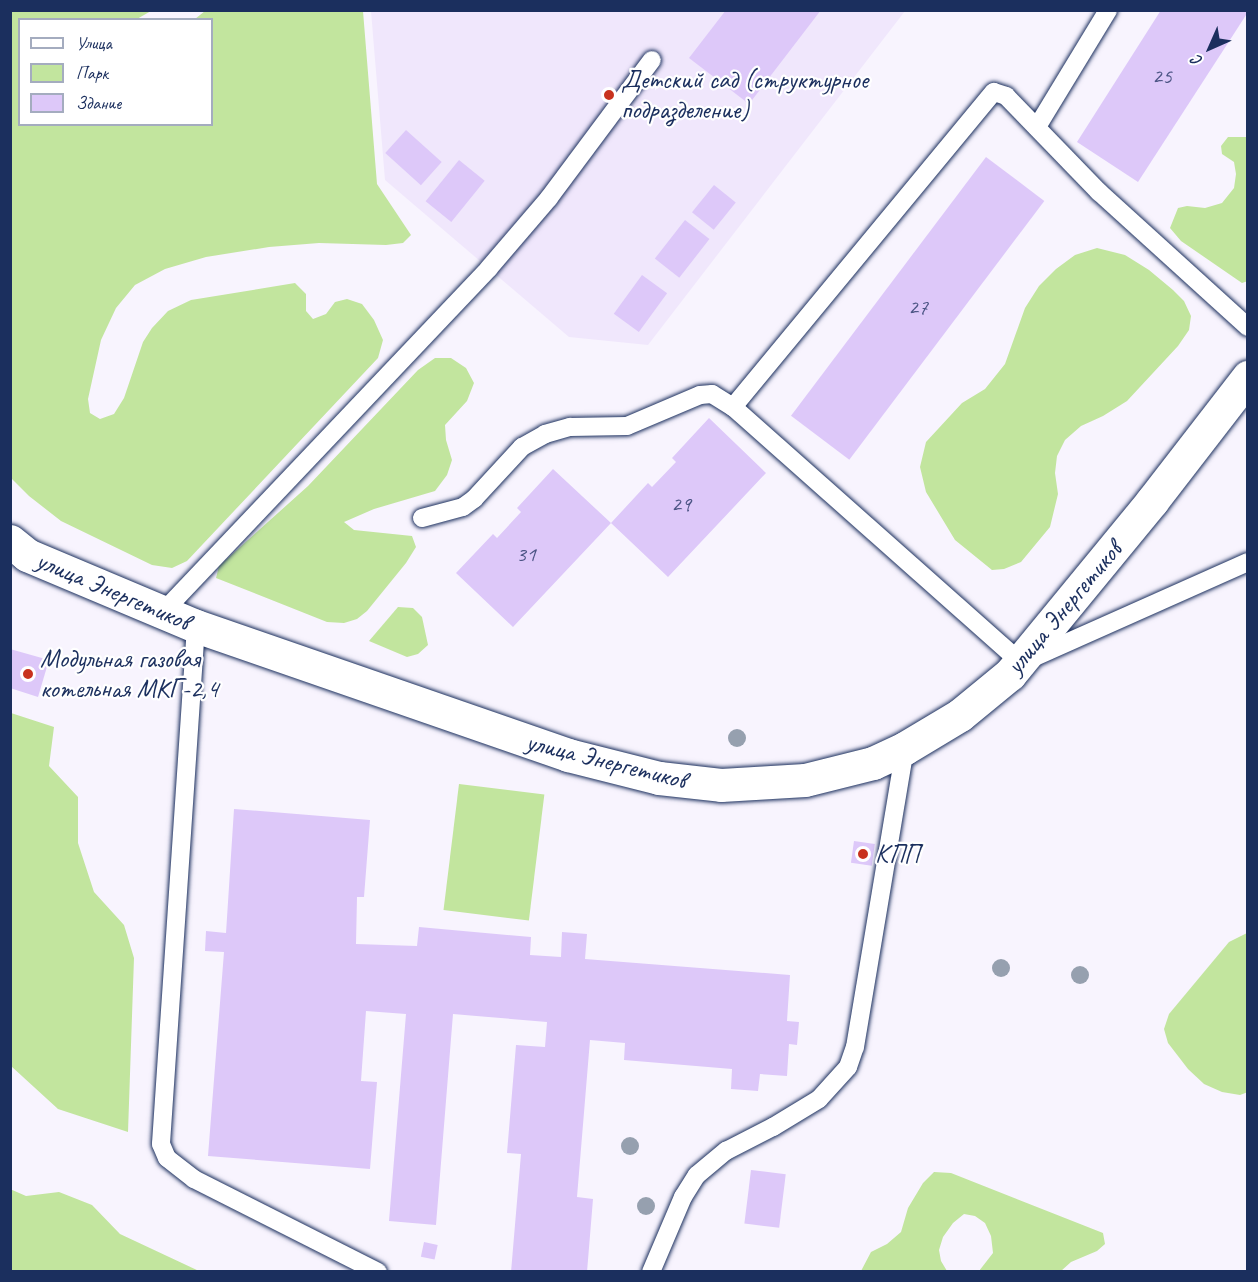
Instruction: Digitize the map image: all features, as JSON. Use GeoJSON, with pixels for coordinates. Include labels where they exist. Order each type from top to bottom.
{"type":"FeatureCollection","features":[{"type":"Feature","properties":{"kind":"street","name":"улица Энергетиков"},"geometry":{"type":"LineString","coordinates":[[16,550],[196,626],[522,741],[658,778],[721,785],[805,780],[873,762],[905,748],[935,732],[984,697],[1021,663],[1248,377]]}},
{"type":"Feature","properties":{"kind":"lane"},"geometry":{"type":"LineString","coordinates":[[1037,127],[1108,10]]}},
{"type":"Feature","properties":{"kind":"lane"},"geometry":{"type":"LineString","coordinates":[[162,613],[489,268],[549,198],[652,60]]}},
{"type":"Feature","properties":{"kind":"lane"},"geometry":{"type":"LineString","coordinates":[[733,407],[994,92],[1000,92],[1099,192],[1248,327]]}},
{"type":"Feature","properties":{"kind":"lane"},"geometry":{"type":"LineString","coordinates":[[422,518],[463,507],[474,499],[522,447],[545,434],[570,427],[627,426],[700,395],[712,394],[733,407],[1021,663],[1248,562]]}},
{"type":"Feature","properties":{"kind":"lane"},"geometry":{"type":"LineString","coordinates":[[196,626],[161,1144],[167,1158],[194,1179],[378,1272]]}},
{"type":"Feature","properties":{"kind":"lane"},"geometry":{"type":"LineString","coordinates":[[651,1272],[683,1197],[697,1175],[726,1151],[773,1127],[819,1099],[848,1067],[855,1047],[905,748]]}},
{"type":"Feature","properties":{"kind":"shaded area","name":"Детский сад (структурное подразделение)"},"geometry":{"type":"Polygon","coordinates":[[[371,11],[905,11],[648,345],[569,337],[385,180],[371,11]]]}},
{"type":"Feature","properties":{"kind":"green space"},"geometry":{"type":"Polygon","coordinates":[[[10,11],[151,11],[139,18],[18,18],[18,126],[213,126],[213,18],[196,18],[205,11],[363,11],[377,184],[411,235],[403,243],[386,245],[319,243],[269,247],[206,257],[165,269],[135,285],[116,308],[101,340],[88,399],[90,413],[100,419],[114,414],[124,398],[143,342],[152,328],[168,311],[191,300],[295,283],[306,294],[306,311],[313,319],[326,314],[335,302],[347,299],[362,304],[374,320],[383,340],[378,358],[187,561],[172,568],[152,565],[61,521],[29,496],[11,478],[10,11]]]}},
{"type":"Feature","properties":{"kind":"green space"},"geometry":{"type":"Polygon","coordinates":[[[1228,137],[1247,137],[1248,281],[1242,283],[1181,241],[1170,228],[1178,208],[1187,206],[1205,208],[1222,203],[1234,188],[1236,174],[1234,162],[1222,154],[1221,146],[1228,137]]]}},
{"type":"Feature","properties":{"kind":"green space"},"geometry":{"type":"Polygon","coordinates":[[[1097,248],[1125,255],[1149,270],[1173,290],[1184,301],[1191,316],[1189,330],[1178,346],[1127,401],[1081,426],[1065,440],[1057,456],[1055,473],[1058,494],[1050,527],[1021,562],[1004,569],[992,570],[955,540],[926,492],[920,467],[926,442],[962,403],[985,389],[1005,364],[1025,308],[1039,286],[1075,255],[1097,248]]]}},
{"type":"Feature","properties":{"kind":"green space"},"geometry":{"type":"Polygon","coordinates":[[[435,358],[451,358],[466,368],[474,383],[467,401],[445,425],[446,440],[452,460],[447,475],[435,491],[374,509],[344,522],[354,530],[412,536],[416,547],[367,611],[357,619],[344,623],[327,622],[216,578],[219,566],[308,486],[418,370],[435,358]]]}},
{"type":"Feature","properties":{"kind":"green space"},"geometry":{"type":"Polygon","coordinates":[[[398,607],[413,608],[422,617],[428,645],[418,654],[407,657],[369,641],[398,607]]]}},
{"type":"Feature","properties":{"kind":"green space"},"geometry":{"type":"Polygon","coordinates":[[[11,713],[54,727],[49,766],[78,797],[78,843],[94,892],[124,925],[134,958],[128,1132],[58,1109],[11,1066],[11,713]]]}},
{"type":"Feature","properties":{"kind":"green space"},"geometry":{"type":"Polygon","coordinates":[[[459,784],[544,794],[529,921],[444,910],[459,784]]]}},
{"type":"Feature","properties":{"kind":"green space"},"geometry":{"type":"Polygon","coordinates":[[[1247,933],[1248,1092],[1240,1095],[1222,1092],[1204,1084],[1188,1069],[1168,1043],[1164,1029],[1169,1014],[1229,942],[1247,933]]]}},
{"type":"Feature","properties":{"kind":"green space"},"geometry":{"type":"Polygon","coordinates":[[[934,1172],[951,1173],[1103,1233],[1105,1244],[1097,1251],[1071,1262],[1061,1271],[979,1271],[993,1253],[991,1236],[985,1223],[975,1216],[964,1214],[953,1223],[943,1237],[939,1250],[941,1261],[947,1271],[861,1271],[871,1252],[887,1244],[901,1232],[908,1208],[923,1183],[934,1172]]]}},
{"type":"Feature","properties":{"kind":"green space"},"geometry":{"type":"Polygon","coordinates":[[[10,1189],[26,1196],[59,1192],[92,1205],[120,1234],[199,1271],[11,1271],[10,1189]]]}},
{"type":"Feature","properties":{"kind":"building"},"geometry":{"type":"Polygon","coordinates":[[[726,10],[821,10],[749,104],[689,58],[726,10]]]}},
{"type":"Feature","properties":{"kind":"building"},"geometry":{"type":"Polygon","coordinates":[[[1161,10],[1248,12],[1138,182],[1077,142],[1161,10]]]}},
{"type":"Feature","properties":{"kind":"building"},"geometry":{"type":"Polygon","coordinates":[[[406,130],[442,162],[421,185],[385,153],[406,130]]]}},
{"type":"Feature","properties":{"kind":"building"},"geometry":{"type":"Polygon","coordinates":[[[986,157],[1044,201],[849,460],[791,416],[986,157]]]}},
{"type":"Feature","properties":{"kind":"building"},"geometry":{"type":"Polygon","coordinates":[[[459,160],[485,181],[451,222],[426,201],[459,160]]]}},
{"type":"Feature","properties":{"kind":"building"},"geometry":{"type":"Polygon","coordinates":[[[714,185],[736,203],[714,230],[692,212],[714,185]]]}},
{"type":"Feature","properties":{"kind":"building"},"geometry":{"type":"Polygon","coordinates":[[[685,220],[709,239],[679,278],[655,259],[685,220]]]}},
{"type":"Feature","properties":{"kind":"building"},"geometry":{"type":"Polygon","coordinates":[[[642,275],[667,293],[639,332],[614,314],[642,275]]]}},
{"type":"Feature","properties":{"kind":"building"},"geometry":{"type":"Polygon","coordinates":[[[709,418],[766,473],[668,577],[611,523],[648,483],[652,487],[676,462],[672,458],[709,418]]]}},
{"type":"Feature","properties":{"kind":"building"},"geometry":{"type":"Polygon","coordinates":[[[553,469],[611,523],[513,627],[456,573],[493,534],[497,538],[521,512],[517,508],[553,469]]]}},
{"type":"Feature","properties":{"kind":"building","name":"Модульная газовая котельная МКГ-2,4"},"geometry":{"type":"Polygon","coordinates":[[[10,649],[49,660],[38,697],[10,688],[10,649]]]}},
{"type":"Feature","properties":{"kind":"building"},"geometry":{"type":"Polygon","coordinates":[[[234,809],[370,820],[364,897],[357,897],[356,944],[417,946],[419,927],[531,937],[530,955],[561,957],[562,932],[587,934],[585,959],[790,975],[787,1021],[799,1022],[797,1045],[789,1044],[787,1076],[760,1074],[758,1091],[731,1089],[732,1069],[624,1060],[625,1043],[590,1040],[577,1197],[593,1199],[587,1272],[511,1272],[521,1154],[507,1153],[516,1045],[545,1047],[547,1022],[453,1014],[436,1225],[389,1221],[406,1014],[366,1011],[361,1081],[377,1082],[370,1169],[208,1156],[224,952],[205,951],[206,931],[226,933],[234,809]]]}},
{"type":"Feature","properties":{"kind":"building","name":"КПП"},"geometry":{"type":"Polygon","coordinates":[[[854,841],[875,844],[872,866],[851,863],[854,841]]]}},
{"type":"Feature","properties":{"kind":"building"},"geometry":{"type":"Polygon","coordinates":[[[751,1170],[786,1174],[779,1228],[744,1224],[751,1170]]]}},
{"type":"Feature","properties":{"kind":"building"},"geometry":{"type":"Polygon","coordinates":[[[424,1242],[438,1245],[435,1260],[421,1257],[424,1242]]]}},
{"type":"Feature","properties":{"kind":"place","name":"Детский сад (структурное подразделение)"},"geometry":{"type":"Point","coordinates":[609,95]}},
{"type":"Feature","properties":{"kind":"place","name":"Модульная газовая котельная МКГ-2,4"},"geometry":{"type":"Point","coordinates":[28,674]}},
{"type":"Feature","properties":{"kind":"place","name":"КПП"},"geometry":{"type":"Point","coordinates":[863,854]}}]}
